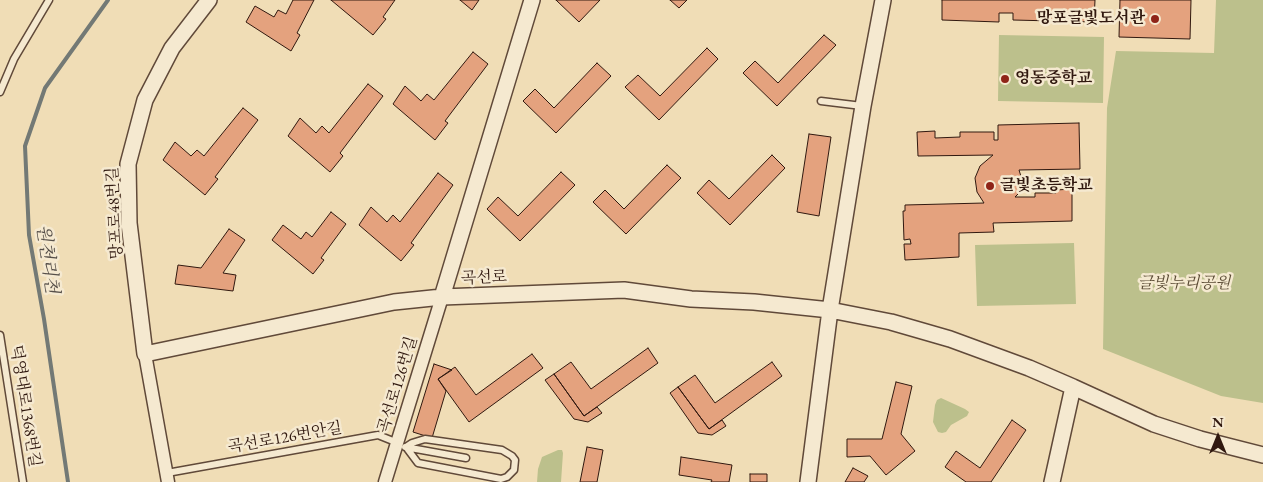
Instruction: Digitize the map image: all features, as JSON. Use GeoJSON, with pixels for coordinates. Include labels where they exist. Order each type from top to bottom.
{"type":"FeatureCollection","features":[{"type":"Feature","properties":{"kind":"street","name":"망포로48번길"},"geometry":{"type":"LineString","coordinates":[[145,354],[129,223],[128,164],[145,100],[172,48],[209,0]]}},
{"type":"Feature","properties":{"kind":"street"},"geometry":{"type":"LineString","coordinates":[[442,297],[532,0]]}},
{"type":"Feature","properties":{"kind":"street"},"geometry":{"type":"LineString","coordinates":[[808,482],[830,310],[862,106],[883,0]]}},
{"type":"Feature","properties":{"kind":"street","name":"곡선로"},"geometry":{"type":"LineString","coordinates":[[145,354],[394,302],[442,297],[624,290],[691,299],[754,302],[830,310],[891,322],[950,339],[1029,368],[1154,424],[1200,439],[1263,455]]}},
{"type":"Feature","properties":{"kind":"street","name":"곡선로126번길"},"geometry":{"type":"LineString","coordinates":[[385,482],[400,445],[442,297]]}},
{"type":"Feature","properties":{"kind":"street"},"geometry":{"type":"LineString","coordinates":[[145,354],[167,477]]}},
{"type":"Feature","properties":{"kind":"street"},"geometry":{"type":"LineString","coordinates":[[1052,482],[1073,388]]}},
{"type":"Feature","properties":{"kind":"lane"},"geometry":{"type":"LineString","coordinates":[[0,92],[14,58],[49,0]]}},
{"type":"Feature","properties":{"kind":"lane"},"geometry":{"type":"LineString","coordinates":[[821,101],[862,106]]}},
{"type":"Feature","properties":{"kind":"lane","name":"덕영대로1368번길"},"geometry":{"type":"LineString","coordinates":[[0,335],[23,482]]}},
{"type":"Feature","properties":{"kind":"lane","name":"곡선로126번안길"},"geometry":{"type":"LineString","coordinates":[[167,477],[378,435],[400,445],[466,458]]}},
{"type":"Feature","properties":{"kind":"lane"},"geometry":{"type":"LineString","coordinates":[[425,439],[502,450],[512,456],[515,465],[511,474],[501,480],[418,463],[400,445],[425,439]]}},
{"type":"Feature","properties":{"kind":"green space","name":"글빛누리공원"},"geometry":{"type":"Polygon","coordinates":[[[1216,0],[1263,0],[1263,403],[1221,396],[1103,349],[1107,108],[1116,51],[1214,53],[1216,0]]]}},
{"type":"Feature","properties":{"kind":"green space"},"geometry":{"type":"Polygon","coordinates":[[[999,35],[1104,37],[1103,103],[998,101],[999,35]]]}},
{"type":"Feature","properties":{"kind":"green space"},"geometry":{"type":"Polygon","coordinates":[[[1074,243],[1076,304],[977,306],[975,245],[1074,243]]]}},
{"type":"Feature","properties":{"kind":"green space"},"geometry":{"type":"Polygon","coordinates":[[[941,398],[969,412],[967,416],[951,425],[946,432],[942,433],[938,432],[933,422],[935,405],[937,400],[941,398]]]}},
{"type":"Feature","properties":{"kind":"green space"},"geometry":{"type":"Polygon","coordinates":[[[562,450],[563,453],[561,482],[537,482],[538,469],[542,457],[562,450]]]}},
{"type":"Feature","properties":{"kind":"building"},"geometry":{"type":"Polygon","coordinates":[[[293,0],[314,0],[297,33],[300,35],[291,51],[246,22],[255,6],[274,17],[278,10],[286,14],[293,0]]]}},
{"type":"Feature","properties":{"kind":"building"},"geometry":{"type":"Polygon","coordinates":[[[331,0],[395,0],[383,17],[386,19],[373,35],[331,0]]]}},
{"type":"Feature","properties":{"kind":"building"},"geometry":{"type":"Polygon","coordinates":[[[460,0],[479,0],[472,10],[460,0]]]}},
{"type":"Feature","properties":{"kind":"building"},"geometry":{"type":"Polygon","coordinates":[[[556,0],[600,0],[579,22],[556,0]]]}},
{"type":"Feature","properties":{"kind":"building"},"geometry":{"type":"Polygon","coordinates":[[[670,0],[687,0],[679,8],[670,0]]]}},
{"type":"Feature","properties":{"kind":"building"},"geometry":{"type":"Polygon","coordinates":[[[942,0],[1095,0],[1094,22],[1013,20],[1013,13],[999,13],[999,22],[942,20],[942,0]]]}},
{"type":"Feature","properties":{"kind":"building","name":"망포글빛도서관"},"geometry":{"type":"Polygon","coordinates":[[[1120,0],[1191,0],[1190,39],[1119,37],[1120,0]]]}},
{"type":"Feature","properties":{"kind":"building"},"geometry":{"type":"Polygon","coordinates":[[[824,35],[836,45],[777,106],[743,73],[755,61],[778,83],[824,35]]]}},
{"type":"Feature","properties":{"kind":"building"},"geometry":{"type":"Polygon","coordinates":[[[707,48],[718,59],[659,120],[625,87],[638,75],[660,96],[707,48]]]}},
{"type":"Feature","properties":{"kind":"building"},"geometry":{"type":"Polygon","coordinates":[[[473,52],[488,64],[445,121],[448,123],[435,140],[393,104],[405,86],[421,101],[427,94],[434,100],[473,52]]]}},
{"type":"Feature","properties":{"kind":"building"},"geometry":{"type":"Polygon","coordinates":[[[597,63],[611,76],[556,133],[523,101],[535,89],[554,108],[597,63]]]}},
{"type":"Feature","properties":{"kind":"building"},"geometry":{"type":"Polygon","coordinates":[[[368,84],[383,96],[340,153],[343,156],[330,172],[288,136],[300,118],[316,133],[322,126],[329,133],[368,84]]]}},
{"type":"Feature","properties":{"kind":"building"},"geometry":{"type":"Polygon","coordinates":[[[243,108],[258,120],[215,177],[218,179],[205,195],[163,160],[175,142],[191,156],[197,150],[204,156],[243,108]]]}},
{"type":"Feature","properties":{"kind":"building"},"geometry":{"type":"Polygon","coordinates":[[[1079,123],[1080,169],[1019,170],[1023,183],[1020,192],[1015,197],[1035,197],[1035,193],[1056,193],[1056,190],[1072,189],[1072,221],[993,223],[994,232],[959,233],[959,257],[905,260],[904,244],[911,244],[910,239],[904,240],[903,211],[905,211],[905,205],[984,203],[977,192],[975,178],[980,166],[993,155],[918,156],[917,132],[935,131],[935,138],[960,137],[960,132],[994,132],[994,140],[998,140],[998,125],[1079,123]]]}},
{"type":"Feature","properties":{"kind":"building"},"geometry":{"type":"Polygon","coordinates":[[[809,134],[831,137],[819,216],[797,212],[809,134]]]}},
{"type":"Feature","properties":{"kind":"building"},"geometry":{"type":"Polygon","coordinates":[[[772,155],[785,168],[730,225],[697,193],[709,180],[729,199],[772,155]]]}},
{"type":"Feature","properties":{"kind":"building"},"geometry":{"type":"Polygon","coordinates":[[[667,165],[681,178],[626,234],[593,202],[605,190],[624,209],[667,165]]]}},
{"type":"Feature","properties":{"kind":"building"},"geometry":{"type":"Polygon","coordinates":[[[561,172],[575,185],[520,241],[487,209],[498,197],[518,216],[561,172]]]}},
{"type":"Feature","properties":{"kind":"building"},"geometry":{"type":"Polygon","coordinates":[[[438,173],[453,185],[411,243],[414,245],[401,261],[359,225],[371,207],[387,222],[393,215],[400,222],[438,173]]]}},
{"type":"Feature","properties":{"kind":"building"},"geometry":{"type":"Polygon","coordinates":[[[331,212],[346,224],[321,258],[324,260],[313,274],[272,240],[283,225],[301,239],[306,232],[312,237],[331,212]]]}},
{"type":"Feature","properties":{"kind":"building"},"geometry":{"type":"Polygon","coordinates":[[[229,229],[245,240],[223,273],[236,275],[233,291],[175,284],[178,265],[201,268],[229,229]]]}},
{"type":"Feature","properties":{"kind":"building"},"geometry":{"type":"Polygon","coordinates":[[[648,348],[658,363],[584,416],[554,374],[571,362],[591,389],[648,348]]]}},
{"type":"Feature","properties":{"kind":"building"},"geometry":{"type":"Polygon","coordinates":[[[532,354],[543,368],[469,422],[438,379],[455,367],[476,395],[532,354]]]}},
{"type":"Feature","properties":{"kind":"building"},"geometry":{"type":"Polygon","coordinates":[[[772,362],[782,376],[709,429],[678,387],[695,375],[715,403],[772,362]]]}},
{"type":"Feature","properties":{"kind":"building"},"geometry":{"type":"Polygon","coordinates":[[[434,364],[452,370],[438,379],[446,391],[432,438],[413,432],[434,364]]]}},
{"type":"Feature","properties":{"kind":"building"},"geometry":{"type":"Polygon","coordinates":[[[554,374],[584,416],[597,407],[602,413],[588,422],[574,419],[545,380],[554,374]]]}},
{"type":"Feature","properties":{"kind":"building"},"geometry":{"type":"Polygon","coordinates":[[[896,382],[912,386],[901,434],[915,451],[886,475],[870,456],[847,457],[847,439],[882,439],[896,382]]]}},
{"type":"Feature","properties":{"kind":"building"},"geometry":{"type":"Polygon","coordinates":[[[678,387],[709,429],[722,420],[726,426],[712,435],[698,433],[670,393],[678,387]]]}},
{"type":"Feature","properties":{"kind":"building"},"geometry":{"type":"Polygon","coordinates":[[[1012,420],[1026,430],[991,482],[966,482],[945,467],[956,451],[980,468],[1012,420]]]}},
{"type":"Feature","properties":{"kind":"building"},"geometry":{"type":"Polygon","coordinates":[[[587,447],[603,450],[597,482],[580,482],[587,447]]]}},
{"type":"Feature","properties":{"kind":"building"},"geometry":{"type":"Polygon","coordinates":[[[681,457],[732,465],[729,482],[711,482],[712,480],[679,475],[681,457]]]}},
{"type":"Feature","properties":{"kind":"building"},"geometry":{"type":"Polygon","coordinates":[[[853,468],[868,476],[864,482],[845,482],[853,468]]]}},
{"type":"Feature","properties":{"kind":"building"},"geometry":{"type":"Polygon","coordinates":[[[750,474],[767,474],[767,482],[750,482],[750,474]]]}},
{"type":"Feature","properties":{"kind":"waterway","name":"원천리천"},"geometry":{"type":"LineString","coordinates":[[68,482],[44,319],[29,235],[25,146],[45,88],[108,0]]}},
{"type":"Feature","properties":{"kind":"place","name":"망포글빛도서관"},"geometry":{"type":"Point","coordinates":[1155,19]}},
{"type":"Feature","properties":{"kind":"place","name":"영동중학교"},"geometry":{"type":"Point","coordinates":[1005,79]}},
{"type":"Feature","properties":{"kind":"place","name":"글빛초등학교"},"geometry":{"type":"Point","coordinates":[990,186]}}]}
